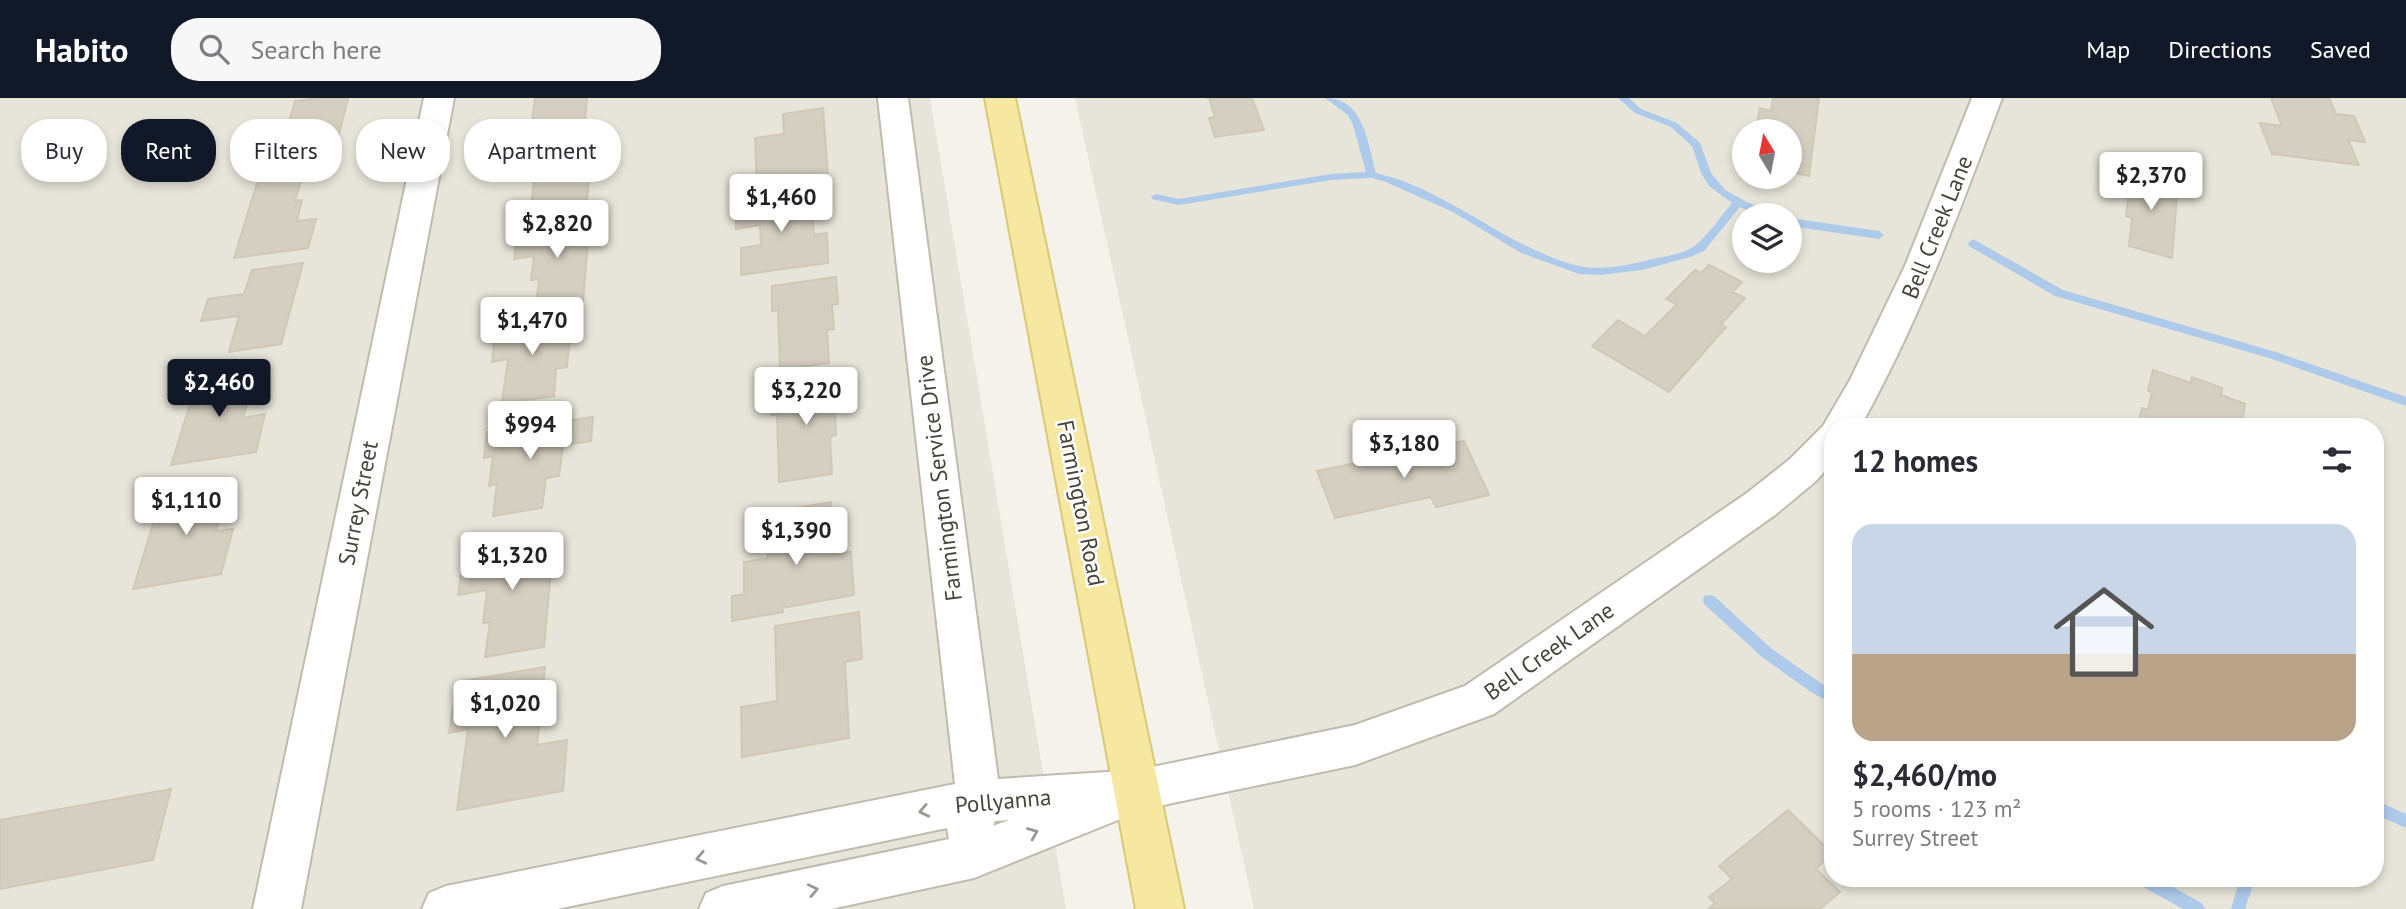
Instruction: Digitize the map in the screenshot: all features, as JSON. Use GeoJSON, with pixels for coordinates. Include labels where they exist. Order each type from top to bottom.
{"type":"FeatureCollection","features":[{"type":"Feature","properties":{"kind":"main road","name":"Farmington Road"},"geometry":{"type":"LineString","coordinates":[[1000,98],[1160,909]]}},
{"type":"Feature","properties":{"kind":"street","name":"Surrey Street"},"geometry":{"type":"LineString","coordinates":[[277,909],[439,98]]}},
{"type":"Feature","properties":{"kind":"street","name":"Farmington Service Drive"},"geometry":{"type":"LineString","coordinates":[[893,98],[979,801],[970,827],[974,856]]}},
{"type":"Feature","properties":{"kind":"street","name":"Bell Creek Lane"},"geometry":{"type":"LineString","coordinates":[[1847,418],[1869,382],[1919,277],[1987,98]]}},
{"type":"Feature","properties":{"kind":"street","name":"Bell Creek Lane"},"geometry":{"type":"LineString","coordinates":[[1138,791],[1355,745],[1479,701],[1761,504],[1803,470],[1824,447]]}},
{"type":"Feature","properties":{"kind":"street","name":"Pollyanna"},"geometry":{"type":"LineString","coordinates":[[446,909],[505,904],[979,801],[1138,791]]}},
{"type":"Feature","properties":{"kind":"street","name":"Pollyanna"},"geometry":{"type":"LineString","coordinates":[[723,909],[974,856],[1138,791]]}},
{"type":"Feature","properties":{"kind":"shaded area"},"geometry":{"type":"Polygon","coordinates":[[[0,98],[930,98],[1066,909],[0,909],[0,98]]]}},
{"type":"Feature","properties":{"kind":"shaded area"},"geometry":{"type":"Polygon","coordinates":[[[1075,98],[2406,98],[2406,909],[1254,909],[1075,98]]]}},
{"type":"Feature","properties":{"kind":"building"},"geometry":{"type":"Polygon","coordinates":[[[348,98],[342,122],[342,119],[290,119],[295,101],[348,98]]]}},
{"type":"Feature","properties":{"kind":"building"},"geometry":{"type":"Polygon","coordinates":[[[535,98],[587,98],[585,119],[532,119],[535,98]]]}},
{"type":"Feature","properties":{"kind":"building"},"geometry":{"type":"Polygon","coordinates":[[[1209,98],[1252,98],[1264,130],[1215,137],[1209,118],[1215,117],[1209,98]]]}},
{"type":"Feature","properties":{"kind":"building"},"geometry":{"type":"Polygon","coordinates":[[[1773,98],[1819,98],[1809,176],[1802,175],[1802,119],[1758,119],[1760,108],[1771,111],[1773,98]]]}},
{"type":"Feature","properties":{"kind":"building"},"geometry":{"type":"Polygon","coordinates":[[[2271,98],[2329,98],[2336,114],[2354,116],[2365,142],[2348,140],[2359,165],[2272,154],[2260,123],[2282,126],[2271,98]]]}},
{"type":"Feature","properties":{"kind":"building"},"geometry":{"type":"Polygon","coordinates":[[[823,108],[828,177],[757,186],[755,138],[784,134],[783,114],[823,108]]]}},
{"type":"Feature","properties":{"kind":"building"},"geometry":{"type":"Polygon","coordinates":[[[2122,169],[2178,184],[2172,258],[2129,246],[2132,218],[2126,216],[2129,190],[2120,187],[2122,169]]]}},
{"type":"Feature","properties":{"kind":"building"},"geometry":{"type":"Polygon","coordinates":[[[301,182],[295,201],[302,200],[297,221],[316,219],[308,248],[234,258],[257,183],[301,182]]]}},
{"type":"Feature","properties":{"kind":"building"},"geometry":{"type":"Polygon","coordinates":[[[534,182],[589,182],[586,215],[529,222],[534,182]]]}},
{"type":"Feature","properties":{"kind":"building"},"geometry":{"type":"Polygon","coordinates":[[[811,190],[814,235],[827,233],[828,263],[741,275],[741,248],[761,245],[760,225],[736,229],[735,203],[811,190]]]}},
{"type":"Feature","properties":{"kind":"building"},"geometry":{"type":"Polygon","coordinates":[[[590,219],[583,301],[536,307],[539,279],[531,280],[534,256],[514,259],[518,228],[590,219]]]}},
{"type":"Feature","properties":{"kind":"building"},"geometry":{"type":"Polygon","coordinates":[[[303,263],[281,344],[229,352],[239,316],[201,321],[208,299],[244,294],[252,270],[303,263]]]}},
{"type":"Feature","properties":{"kind":"building"},"geometry":{"type":"Polygon","coordinates":[[[1709,265],[1742,282],[1732,292],[1745,298],[1721,324],[1726,327],[1669,392],[1592,346],[1618,320],[1645,336],[1677,304],[1666,299],[1695,270],[1701,273],[1709,265]]]}},
{"type":"Feature","properties":{"kind":"building"},"geometry":{"type":"Polygon","coordinates":[[[836,277],[838,304],[832,305],[834,329],[827,330],[829,363],[780,370],[778,310],[772,311],[772,286],[836,277]]]}},
{"type":"Feature","properties":{"kind":"building"},"geometry":{"type":"Polygon","coordinates":[[[572,316],[567,367],[556,369],[554,396],[502,403],[508,359],[492,362],[496,327],[572,316]]]}},
{"type":"Feature","properties":{"kind":"building"},"geometry":{"type":"Polygon","coordinates":[[[251,365],[243,392],[251,391],[243,418],[265,414],[256,452],[171,465],[200,372],[251,365]]]}},
{"type":"Feature","properties":{"kind":"building"},"geometry":{"type":"Polygon","coordinates":[[[2153,370],[2191,383],[2192,377],[2222,388],[2221,395],[2245,404],[2243,418],[2139,418],[2142,408],[2148,410],[2152,392],[2148,391],[2153,370]]]}},
{"type":"Feature","properties":{"kind":"building"},"geometry":{"type":"Polygon","coordinates":[[[839,377],[841,408],[835,409],[836,435],[830,437],[832,474],[779,482],[777,415],[771,415],[771,388],[839,377]]]}},
{"type":"Feature","properties":{"kind":"building"},"geometry":{"type":"Polygon","coordinates":[[[593,417],[591,441],[563,445],[559,476],[546,478],[542,508],[493,516],[497,484],[489,486],[493,456],[484,458],[487,432],[593,417]]]}},
{"type":"Feature","properties":{"kind":"building"},"geometry":{"type":"Polygon","coordinates":[[[1464,441],[1489,495],[1436,507],[1431,497],[1335,518],[1317,471],[1464,441]]]}},
{"type":"Feature","properties":{"kind":"building"},"geometry":{"type":"Polygon","coordinates":[[[230,481],[216,531],[233,529],[221,574],[133,589],[163,492],[230,481]]]}},
{"type":"Feature","properties":{"kind":"building"},"geometry":{"type":"Polygon","coordinates":[[[831,502],[834,555],[851,552],[854,595],[782,608],[783,612],[732,621],[732,596],[744,594],[744,562],[768,558],[767,544],[780,541],[779,511],[831,502]]]}},
{"type":"Feature","properties":{"kind":"building"},"geometry":{"type":"Polygon","coordinates":[[[554,537],[544,647],[485,657],[490,622],[483,623],[487,590],[458,595],[464,551],[554,537]]]}},
{"type":"Feature","properties":{"kind":"building"},"geometry":{"type":"Polygon","coordinates":[[[859,612],[862,659],[845,662],[849,738],[742,757],[741,707],[777,701],[775,626],[859,612]]]}},
{"type":"Feature","properties":{"kind":"building"},"geometry":{"type":"Polygon","coordinates":[[[545,667],[537,745],[567,740],[563,791],[457,810],[468,729],[449,733],[457,682],[545,667]]]}},
{"type":"Feature","properties":{"kind":"building"},"geometry":{"type":"Polygon","coordinates":[[[171,789],[153,860],[0,889],[0,820],[171,789]]]}},
{"type":"Feature","properties":{"kind":"building"},"geometry":{"type":"Polygon","coordinates":[[[1788,810],[1824,845],[1824,861],[1816,869],[1824,877],[1824,887],[1835,887],[1840,892],[1820,909],[1708,909],[1715,903],[1709,897],[1732,879],[1719,866],[1788,810]]]}},
{"type":"Feature","properties":{"kind":"waterway"},"geometry":{"type":"LineString","coordinates":[[1330,98],[1352,113],[1372,175]]}},
{"type":"Feature","properties":{"kind":"waterway"},"geometry":{"type":"LineString","coordinates":[[1623,98],[1638,111],[1674,125],[1697,145],[1706,173],[1713,183],[1739,203]]}},
{"type":"Feature","properties":{"kind":"waterway"},"geometry":{"type":"LineString","coordinates":[[1156,197],[1179,202],[1331,177],[1372,175]]}},
{"type":"Feature","properties":{"kind":"waterway"},"geometry":{"type":"LineString","coordinates":[[1372,175],[1389,179],[1457,210],[1525,250],[1579,270],[1600,271],[1642,266],[1686,254],[1700,248],[1732,210]]}},
{"type":"Feature","properties":{"kind":"waterway"},"geometry":{"type":"LineString","coordinates":[[1802,224],[1879,235]]}},
{"type":"Feature","properties":{"kind":"waterway"},"geometry":{"type":"LineString","coordinates":[[1973,243],[2059,293],[2272,355],[2406,402]]}},
{"type":"Feature","properties":{"kind":"waterway"},"geometry":{"type":"LineString","coordinates":[[1709,600],[1767,653],[1824,693]]}},
{"type":"Feature","properties":{"kind":"waterway"},"geometry":{"type":"LineString","coordinates":[[2384,811],[2406,821]]}},
{"type":"Feature","properties":{"kind":"waterway"},"geometry":{"type":"LineString","coordinates":[[2158,887],[2198,909]]}},
{"type":"Feature","properties":{"kind":"waterway"},"geometry":{"type":"LineString","coordinates":[[2238,909],[2245,887]]}}]}
